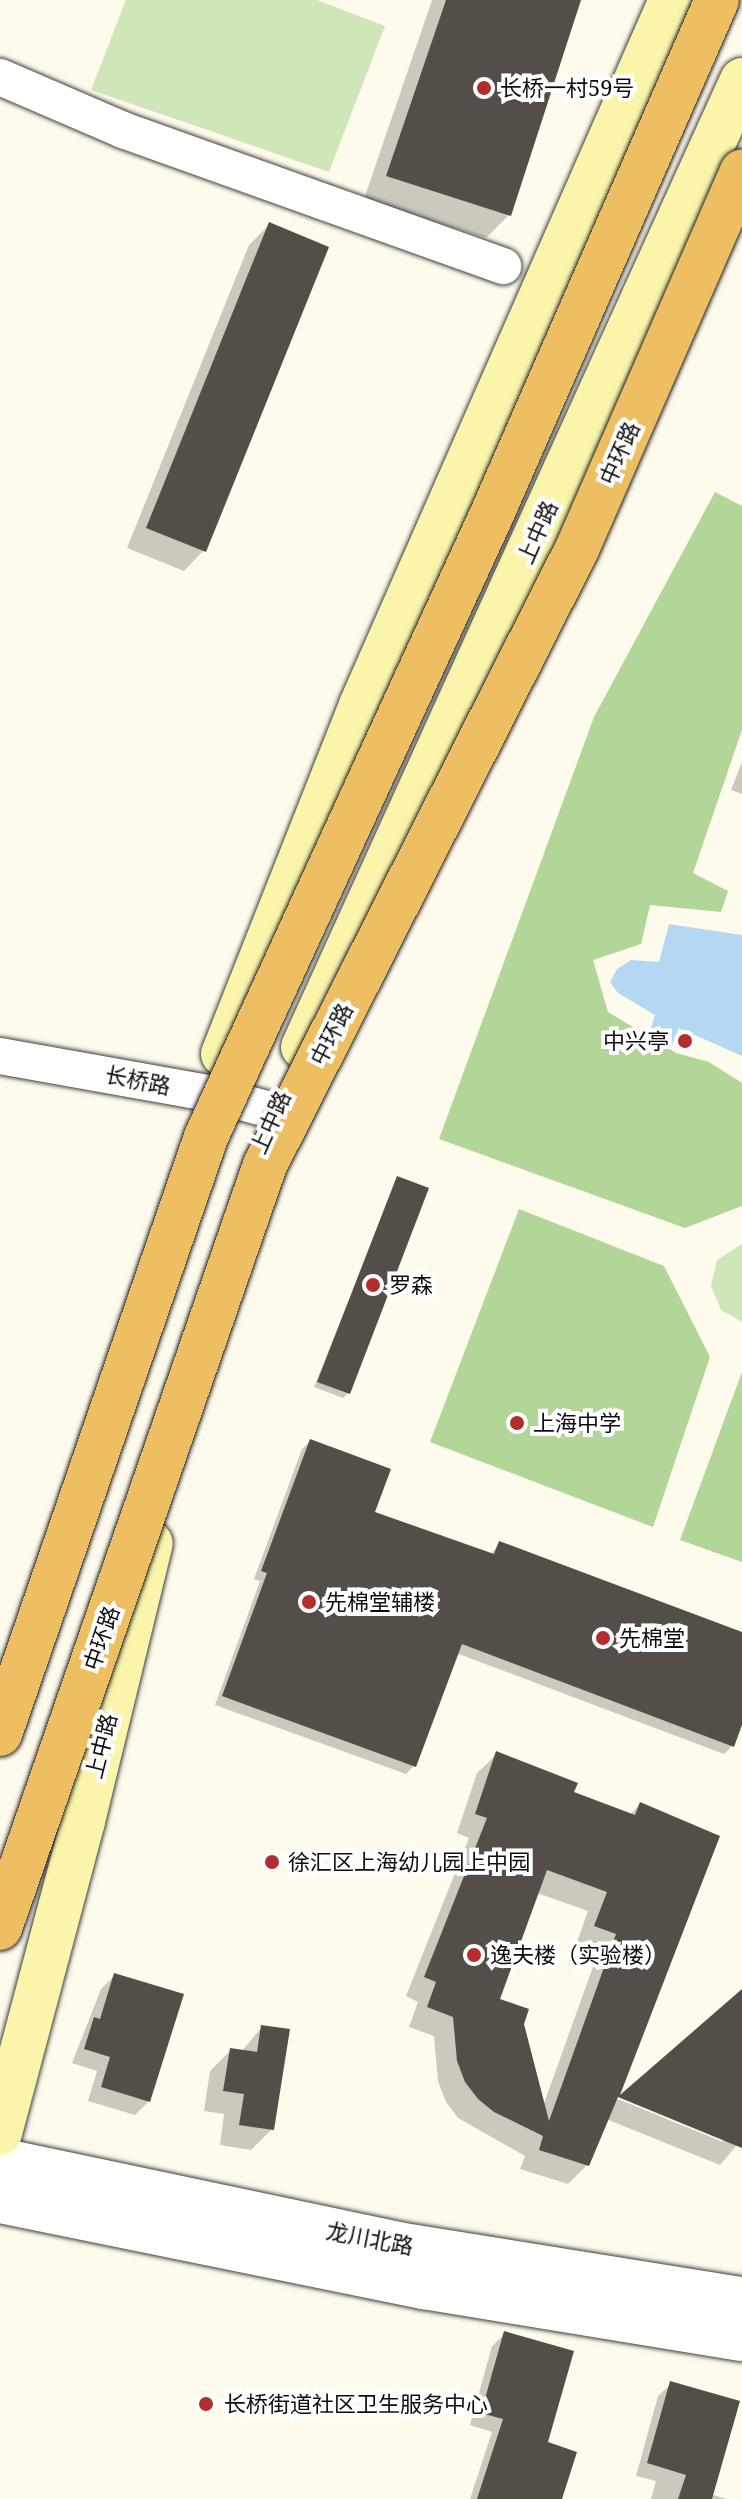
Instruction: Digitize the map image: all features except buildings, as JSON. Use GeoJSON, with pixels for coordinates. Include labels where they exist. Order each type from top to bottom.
{"type":"FeatureCollection","features":[{"type":"Feature","properties":{"kind":"highway"},"geometry":{"type":"LineString","coordinates":[[0,1734],[206,1137],[492,514],[717,0]]}},
{"type":"Feature","properties":{"kind":"highway","name":"中环路"},"geometry":{"type":"LineString","coordinates":[[0,1928],[265,1165],[577,549],[742,172]]}},
{"type":"Feature","properties":{"kind":"main road"},"geometry":{"type":"LineString","coordinates":[[0,1669],[208,1093],[361,705],[671,0]]}},
{"type":"Feature","properties":{"kind":"main road","name":"上中路"},"geometry":{"type":"LineString","coordinates":[[0,2133],[83,1821],[233,1205],[742,80]]}},
{"type":"Feature","properties":{"kind":"street"},"geometry":{"type":"LineString","coordinates":[[0,77],[123,130],[503,266]]}},
{"type":"Feature","properties":{"kind":"street","name":"长桥路"},"geometry":{"type":"LineString","coordinates":[[0,1056],[208,1093],[274,1111]]}},
{"type":"Feature","properties":{"kind":"street","name":"龙川北路"},"geometry":{"type":"LineString","coordinates":[[0,2160],[397,2244],[742,2299]]}},
{"type":"Feature","properties":{"kind":"street","name":"龙川北路"},"geometry":{"type":"LineString","coordinates":[[0,2201],[424,2287],[742,2339]]}},
{"type":"Feature","properties":{"kind":"green space"},"geometry":{"type":"Polygon","coordinates":[[[126,0],[317,0],[385,26],[329,172],[91,90],[126,0]]]}},
{"type":"Feature","properties":{"kind":"green space"},"geometry":{"type":"Polygon","coordinates":[[[715,492],[742,506],[742,730],[693,873],[728,891],[721,912],[650,905],[641,944],[593,960],[608,1012],[676,1053],[709,1062],[742,1083],[742,1206],[685,1228],[439,1139],[594,717],[715,492]]]}},
{"type":"Feature","properties":{"kind":"green space"},"geometry":{"type":"Polygon","coordinates":[[[519,1209],[664,1266],[710,1357],[653,1527],[430,1442],[519,1209]]]}},
{"type":"Feature","properties":{"kind":"green space"},"geometry":{"type":"Polygon","coordinates":[[[742,1244],[742,1322],[721,1310],[711,1286],[717,1260],[742,1244]]]}},
{"type":"Feature","properties":{"kind":"green space"},"geometry":{"type":"Polygon","coordinates":[[[742,1372],[742,1562],[680,1540],[742,1372]]]}},
{"type":"Feature","properties":{"kind":"water"},"geometry":{"type":"Polygon","coordinates":[[[669,924],[742,935],[742,1056],[679,1028],[671,1047],[650,1032],[655,1015],[618,993],[610,982],[617,969],[631,960],[659,962],[669,924]]]}},
{"type":"Feature","properties":{"kind":"place","name":"长桥一村59号"},"geometry":{"type":"Point","coordinates":[484,88]}},
{"type":"Feature","properties":{"kind":"place","name":"中兴亭"},"geometry":{"type":"Point","coordinates":[685,1041]}},
{"type":"Feature","properties":{"kind":"place","name":"罗森"},"geometry":{"type":"Point","coordinates":[373,1285]}},
{"type":"Feature","properties":{"kind":"place","name":"上海中学"},"geometry":{"type":"Point","coordinates":[517,1423]}},
{"type":"Feature","properties":{"kind":"place","name":"先棉堂辅楼"},"geometry":{"type":"Point","coordinates":[309,1602]}},
{"type":"Feature","properties":{"kind":"place","name":"先棉堂"},"geometry":{"type":"Point","coordinates":[603,1638]}},
{"type":"Feature","properties":{"kind":"place","name":"徐汇区上海幼儿园上中园"},"geometry":{"type":"Point","coordinates":[272,1862]}},
{"type":"Feature","properties":{"kind":"place","name":"逸夫楼（实验楼）"},"geometry":{"type":"Point","coordinates":[474,1955]}},
{"type":"Feature","properties":{"kind":"place","name":"长桥街道社区卫生服务中心"},"geometry":{"type":"Point","coordinates":[206,2404]}}]}
